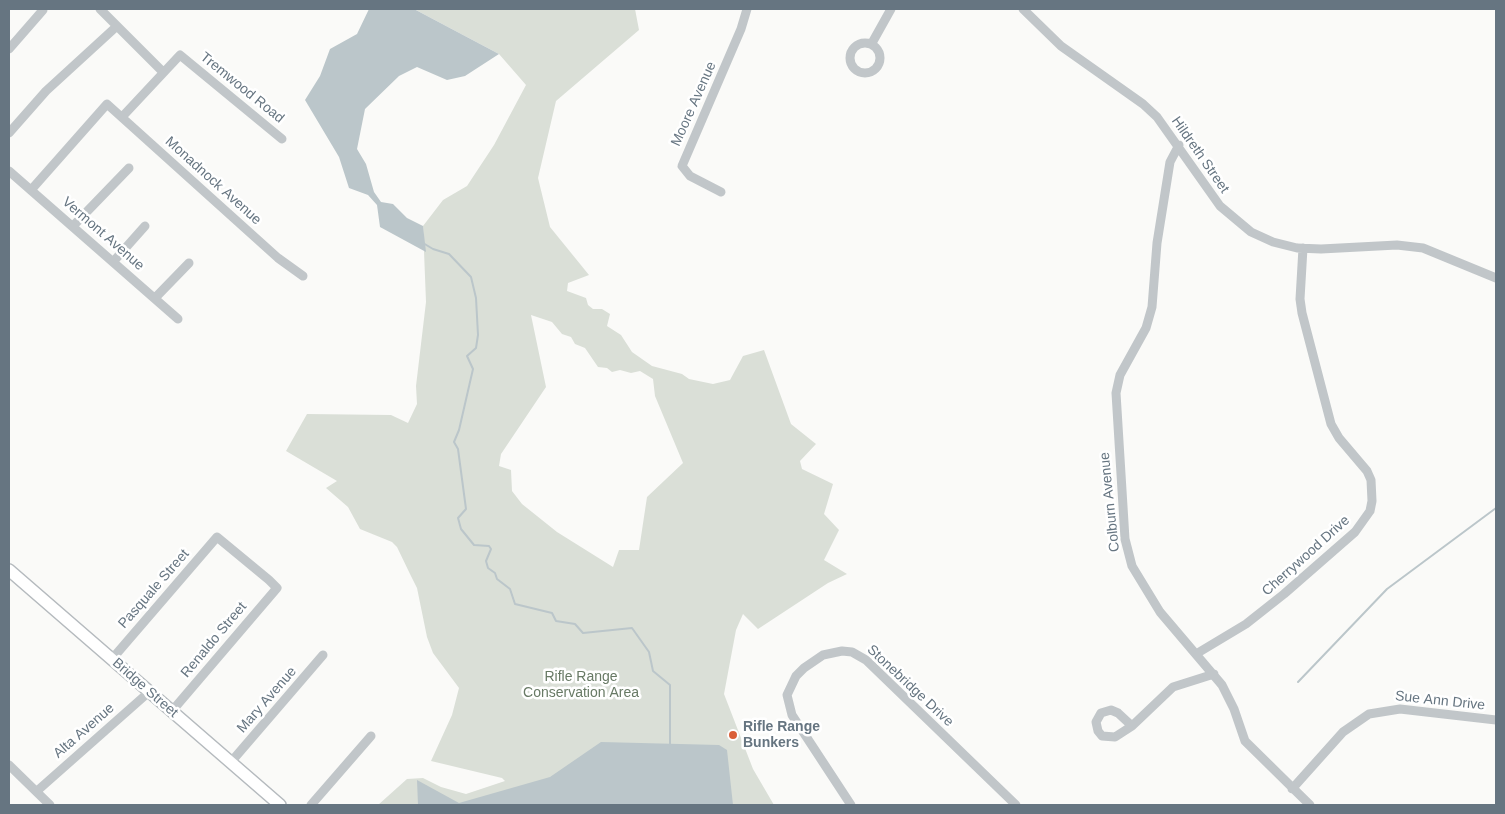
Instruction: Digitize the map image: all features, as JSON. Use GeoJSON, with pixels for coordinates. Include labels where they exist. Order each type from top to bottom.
{"type":"FeatureCollection","features":[{"type":"Feature","properties":{"kind":"main road","name":"Bridge Street"},"geometry":{"type":"LineString","coordinates":[[9,570],[280,805]]}},
{"type":"Feature","properties":{"kind":"street"},"geometry":{"type":"LineString","coordinates":[[100,9],[163,72],[122,117]]}},
{"type":"Feature","properties":{"kind":"street","name":"Moore Avenue"},"geometry":{"type":"LineString","coordinates":[[721,192],[690,176],[682,166],[741,29],[747,9]]}},
{"type":"Feature","properties":{"kind":"street"},"geometry":{"type":"LineString","coordinates":[[872,43],[891,9]]}},
{"type":"Feature","properties":{"kind":"street","name":"Hildreth Street"},"geometry":{"type":"LineString","coordinates":[[1023,9],[1062,47],[1157,116],[1179,145],[1204,188],[1234,220],[1273,242],[1303,248],[1397,245],[1423,248],[1496,278]]}},
{"type":"Feature","properties":{"kind":"street"},"geometry":{"type":"LineString","coordinates":[[9,49],[43,10]]}},
{"type":"Feature","properties":{"kind":"street"},"geometry":{"type":"LineString","coordinates":[[9,133],[46,92],[117,26]]}},
{"type":"Feature","properties":{"kind":"street","name":"Tremwood Road"},"geometry":{"type":"LineString","coordinates":[[163,72],[180,55],[282,139]]}},
{"type":"Feature","properties":{"kind":"street","name":"Monadnock Avenue"},"geometry":{"type":"LineString","coordinates":[[31,190],[107,104],[278,258],[303,276]]}},
{"type":"Feature","properties":{"kind":"street","name":"Colburn Avenue"},"geometry":{"type":"LineString","coordinates":[[1179,145],[1170,162],[1156,244],[1152,307],[1146,328],[1120,375],[1116,411],[1125,539],[1132,566],[1160,612],[1214,674],[1234,708],[1245,741],[1310,805]]}},
{"type":"Feature","properties":{"kind":"street"},"geometry":{"type":"LineString","coordinates":[[73,226],[129,168]]}},
{"type":"Feature","properties":{"kind":"street","name":"Vermont Avenue"},"geometry":{"type":"LineString","coordinates":[[9,171],[178,318]]}},
{"type":"Feature","properties":{"kind":"street"},"geometry":{"type":"LineString","coordinates":[[113,262],[145,226]]}},
{"type":"Feature","properties":{"kind":"street","name":"Cherrywood Drive"},"geometry":{"type":"LineString","coordinates":[[1196,654],[1246,624],[1284,594],[1355,532],[1370,511],[1372,501],[1371,480],[1367,471],[1339,438],[1331,424],[1302,313],[1300,299],[1303,248]]}},
{"type":"Feature","properties":{"kind":"street"},"geometry":{"type":"LineString","coordinates":[[155,298],[189,263]]}},
{"type":"Feature","properties":{"kind":"street","name":"Pasquale Street"},"geometry":{"type":"LineString","coordinates":[[112,659],[217,537],[277,588]]}},
{"type":"Feature","properties":{"kind":"street","name":"Renaldo Street"},"geometry":{"type":"LineString","coordinates":[[172,711],[277,588]]}},
{"type":"Feature","properties":{"kind":"street","name":"Stonebridge Drive"},"geometry":{"type":"LineString","coordinates":[[851,805],[792,715],[787,695],[796,676],[804,668],[823,656],[842,651],[852,652],[866,660],[1016,805]]}},
{"type":"Feature","properties":{"kind":"street","name":"Mary Avenue"},"geometry":{"type":"LineString","coordinates":[[231,762],[323,655]]}},
{"type":"Feature","properties":{"kind":"street"},"geometry":{"type":"LineString","coordinates":[[1132,726],[1173,687],[1214,674]]}},
{"type":"Feature","properties":{"kind":"street","name":"Alta Avenue"},"geometry":{"type":"LineString","coordinates":[[37,791],[149,692]]}},
{"type":"Feature","properties":{"kind":"street","name":"Sue Ann Drive"},"geometry":{"type":"LineString","coordinates":[[1292,789],[1343,732],[1369,714],[1400,708],[1496,720]]}},
{"type":"Feature","properties":{"kind":"street"},"geometry":{"type":"LineString","coordinates":[[311,805],[371,736]]}},
{"type":"Feature","properties":{"kind":"street"},"geometry":{"type":"LineString","coordinates":[[9,765],[50,805]]}},
{"type":"Feature","properties":{"kind":"green space","name":"Rifle Range Conservation Area"},"geometry":{"type":"Polygon","coordinates":[[[414,9],[635,9],[639,30],[556,101],[538,178],[550,227],[589,275],[568,283],[567,291],[586,298],[588,305],[593,309],[602,309],[610,314],[607,326],[621,335],[632,352],[652,366],[682,374],[689,379],[713,384],[730,380],[743,356],[764,350],[791,424],[816,444],[800,461],[802,469],[833,484],[824,514],[839,530],[824,560],[847,574],[828,583],[758,629],[743,614],[736,630],[724,694],[753,769],[774,805],[378,805],[407,779],[423,778],[441,787],[466,794],[505,781],[502,778],[431,761],[452,715],[459,688],[433,653],[427,637],[417,588],[397,547],[392,542],[360,529],[348,507],[326,488],[337,481],[286,451],[307,414],[391,415],[408,423],[417,404],[416,386],[426,302],[423,226],[443,200],[467,186],[494,145],[526,85],[499,54],[414,9]],[[531,315],[546,387],[501,454],[499,466],[511,470],[512,491],[522,504],[557,532],[613,567],[619,550],[639,550],[647,497],[683,463],[655,396],[653,379],[640,371],[631,373],[620,370],[612,372],[607,368],[598,367],[585,348],[575,344],[571,337],[562,334],[552,322],[531,315]]]}},
{"type":"Feature","properties":{"kind":"shaded area"},"geometry":{"type":"Polygon","coordinates":[[[369,9],[414,9],[499,54],[465,76],[447,80],[417,67],[399,76],[365,109],[357,149],[366,164],[374,192],[381,202],[393,204],[407,218],[423,226],[426,252],[380,227],[377,205],[368,195],[349,188],[339,157],[305,100],[320,76],[330,49],[357,34],[369,9]]]}},
{"type":"Feature","properties":{"kind":"shaded area"},"geometry":{"type":"Polygon","coordinates":[[[601,742],[719,745],[727,750],[733,805],[418,805],[417,780],[459,803],[550,777],[601,742]]]}},
{"type":"Feature","properties":{"kind":"waterway"},"geometry":{"type":"LineString","coordinates":[[423,243],[433,249],[449,254],[471,277],[476,298],[478,335],[476,348],[467,356],[473,369],[459,430],[454,442],[458,449],[466,509],[458,518],[461,529],[474,545],[489,546],[491,549],[486,561],[488,568],[495,573],[497,579],[510,589],[515,604],[552,613],[556,621],[575,624],[583,633],[632,628],[649,652],[653,671],[670,685],[670,745]]}},
{"type":"Feature","properties":{"kind":"waterway"},"geometry":{"type":"LineString","coordinates":[[1298,682],[1387,589],[1496,508]]}},
{"type":"Feature","properties":{"kind":"place","name":"Rifle Range Bunkers"},"geometry":{"type":"Point","coordinates":[733,735]}}]}
